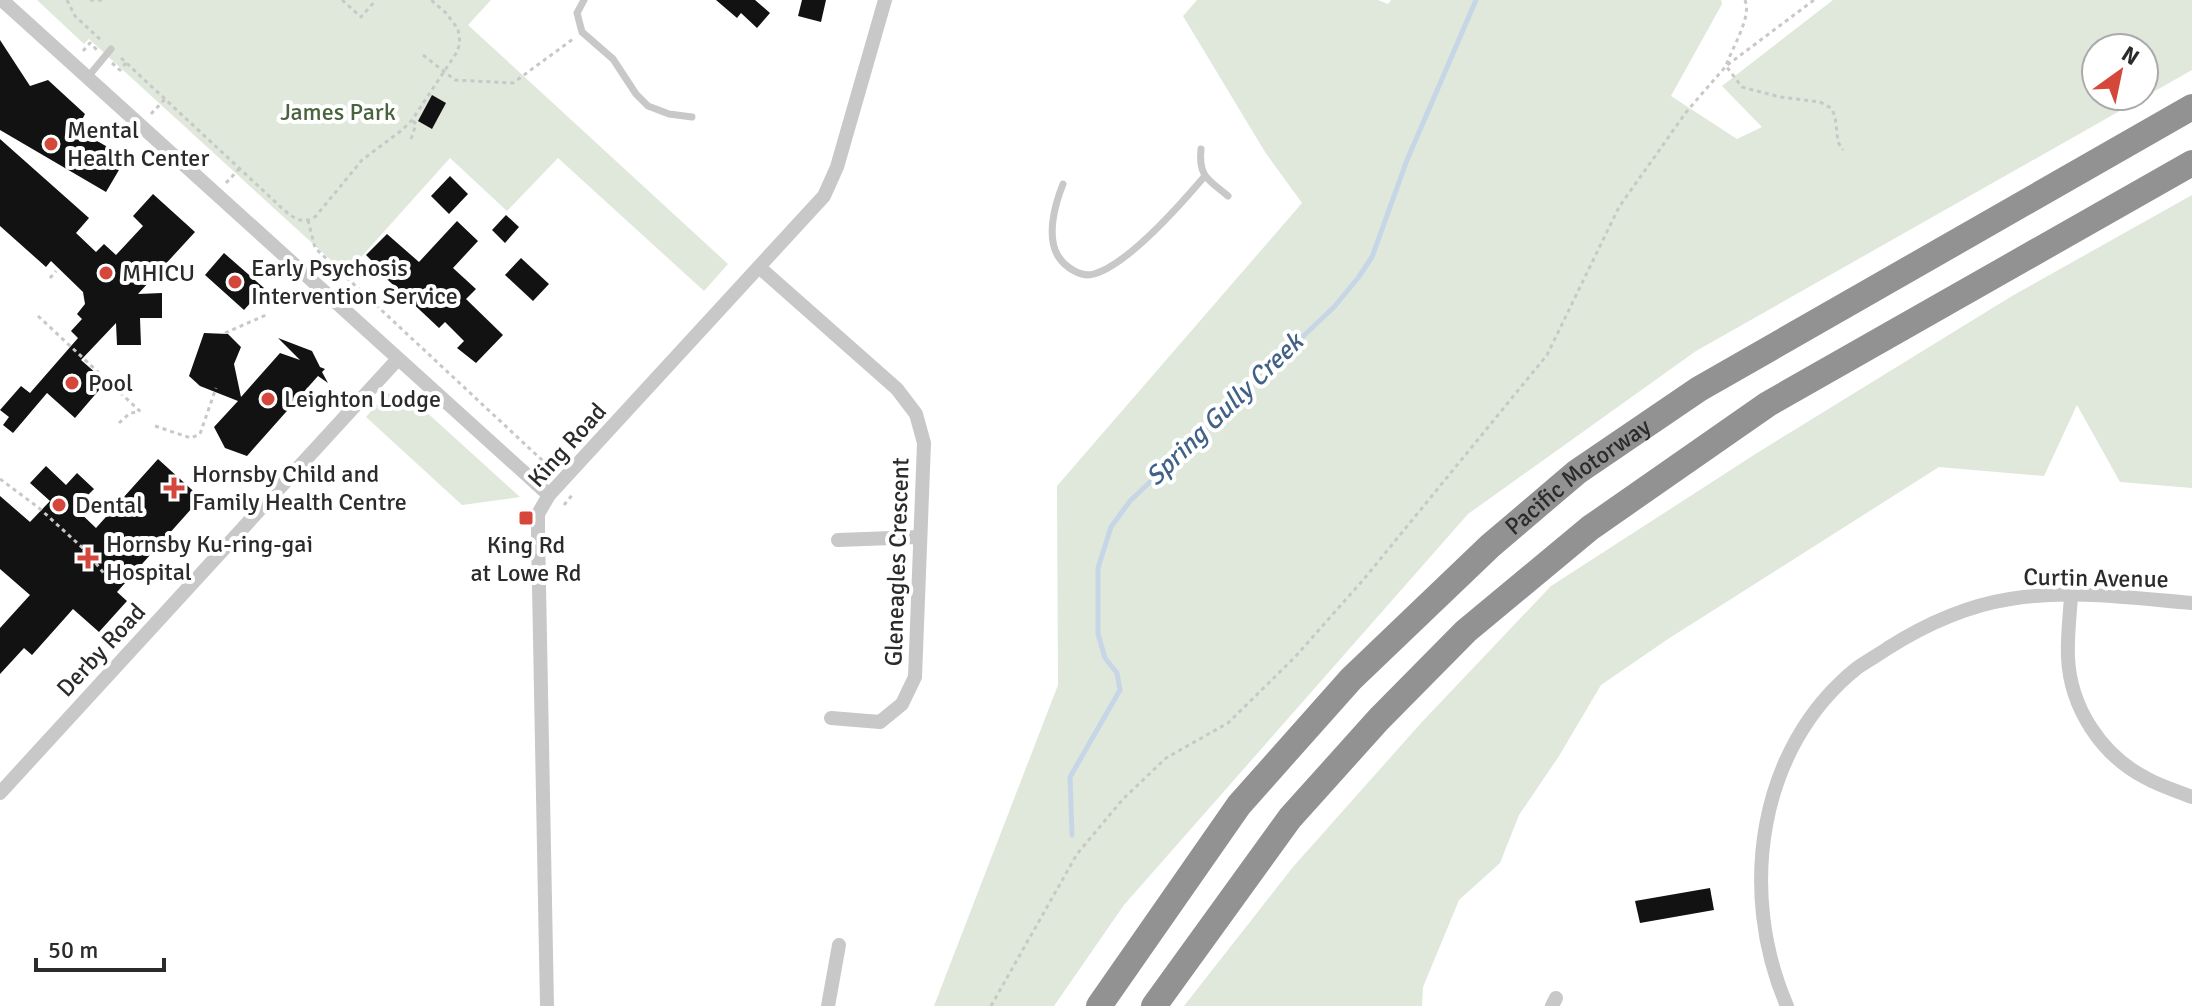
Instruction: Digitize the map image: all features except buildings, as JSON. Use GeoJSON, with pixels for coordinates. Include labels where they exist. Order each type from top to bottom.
{"type":"FeatureCollection","features":[{"type":"Feature","properties":{"kind":"highway","name":"Pacific Motorway"},"geometry":{"type":"LineString","coordinates":[[1099,1006],[1239,805],[1351,679],[1490,546],[1577,472],[1699,389],[2192,107]]}},
{"type":"Feature","properties":{"kind":"highway","name":"Pacific Motorway"},"geometry":{"type":"LineString","coordinates":[[1154,1006],[1290,818],[1379,719],[1466,631],[1590,528],[1768,404],[2192,163]]}},
{"type":"Feature","properties":{"kind":"street"},"geometry":{"type":"LineString","coordinates":[[2,0],[549,495]]}},
{"type":"Feature","properties":{"kind":"street","name":"King Road"},"geometry":{"type":"LineString","coordinates":[[547,1006],[540,508],[824,196],[837,167],[885,0]]}},
{"type":"Feature","properties":{"kind":"street","name":"Gleneagles Crescent"},"geometry":{"type":"LineString","coordinates":[[759,267],[897,389],[916,414],[924,443],[915,677],[902,704],[880,722],[831,718]]}},
{"type":"Feature","properties":{"kind":"street","name":"Derby Road"},"geometry":{"type":"LineString","coordinates":[[0,793],[397,360]]}},
{"type":"Feature","properties":{"kind":"street"},"geometry":{"type":"LineString","coordinates":[[838,540],[919,537]]}},
{"type":"Feature","properties":{"kind":"street"},"geometry":{"type":"LineString","coordinates":[[2071,595],[2068,658],[2072,686],[2083,715],[2100,742],[2116,757],[2144,778],[2192,797]]}},
{"type":"Feature","properties":{"kind":"street","name":"Curtin Avenue"},"geometry":{"type":"LineString","coordinates":[[1787,1006],[1776,978],[1763,925],[1762,841],[1774,791],[1796,741],[1817,711],[1857,669],[1942,617],[2011,599],[2071,595],[2192,603]]}},
{"type":"Feature","properties":{"kind":"street"},"geometry":{"type":"LineString","coordinates":[[828,1006],[839,945]]}},
{"type":"Feature","properties":{"kind":"lane"},"geometry":{"type":"LineString","coordinates":[[584,0],[577,13],[582,32],[613,59],[636,94],[648,106],[669,114],[692,117]]}},
{"type":"Feature","properties":{"kind":"lane"},"geometry":{"type":"LineString","coordinates":[[87,78],[111,49]]}},
{"type":"Feature","properties":{"kind":"lane"},"geometry":{"type":"LineString","coordinates":[[1201,149],[1204,177],[1228,196]]}},
{"type":"Feature","properties":{"kind":"lane"},"geometry":{"type":"LineString","coordinates":[[1063,184],[1055,212],[1053,245],[1066,265],[1079,274],[1092,275],[1122,257],[1166,220],[1204,177]]}},
{"type":"Feature","properties":{"kind":"path"},"geometry":{"type":"LineString","coordinates":[[67,0],[75,16],[293,218],[308,220],[316,216],[369,153],[412,120],[445,74],[457,52],[460,36],[454,22],[431,0]]}},
{"type":"Feature","properties":{"kind":"path"},"geometry":{"type":"LineString","coordinates":[[90,0],[103,0]]}},
{"type":"Feature","properties":{"kind":"path"},"geometry":{"type":"LineString","coordinates":[[342,0],[361,17],[376,0]]}},
{"type":"Feature","properties":{"kind":"path"},"geometry":{"type":"LineString","coordinates":[[1726,66],[1744,24],[1748,8],[1745,0]]}},
{"type":"Feature","properties":{"kind":"path"},"geometry":{"type":"LineString","coordinates":[[991,1006],[1077,854],[1123,799],[1166,758],[1228,723],[1295,657],[1364,579],[1547,355],[1619,207],[1687,111],[1726,66],[1814,0]]}},
{"type":"Feature","properties":{"kind":"path"},"geometry":{"type":"LineString","coordinates":[[423,55],[455,80],[513,83],[582,32]]}},
{"type":"Feature","properties":{"kind":"path"},"geometry":{"type":"LineString","coordinates":[[1726,66],[1742,87],[1780,97],[1820,102],[1831,108],[1838,142],[1843,150]]}},
{"type":"Feature","properties":{"kind":"path"},"geometry":{"type":"LineString","coordinates":[[140,126],[165,99]]}},
{"type":"Feature","properties":{"kind":"path"},"geometry":{"type":"LineString","coordinates":[[411,139],[416,124],[412,120]]}},
{"type":"Feature","properties":{"kind":"path"},"geometry":{"type":"LineString","coordinates":[[308,220],[315,248],[544,462]]}},
{"type":"Feature","properties":{"kind":"path"},"geometry":{"type":"LineString","coordinates":[[50,278],[56,271]]}},
{"type":"Feature","properties":{"kind":"path"},"geometry":{"type":"LineString","coordinates":[[225,333],[266,315]]}},
{"type":"Feature","properties":{"kind":"path"},"geometry":{"type":"LineString","coordinates":[[38,316],[142,413],[130,413],[119,423]]}},
{"type":"Feature","properties":{"kind":"path"},"geometry":{"type":"LineString","coordinates":[[155,426],[191,438],[200,434],[216,388]]}},
{"type":"Feature","properties":{"kind":"path"},"geometry":{"type":"LineString","coordinates":[[0,479],[39,508],[86,551],[106,576]]}},
{"type":"Feature","properties":{"kind":"green space","name":"James Park"},"geometry":{"type":"Polygon","coordinates":[[[37,0],[491,0],[468,25],[728,264],[704,291],[558,158],[507,211],[450,158],[346,274],[89,39],[84,44],[37,0]]]}},
{"type":"Feature","properties":{"kind":"green space"},"geometry":{"type":"Polygon","coordinates":[[[1197,0],[1378,0],[1388,4],[1391,0],[1721,0],[1722,4],[1671,96],[1737,139],[1762,127],[1722,86],[1833,0],[2192,0],[2192,70],[2160,88],[2160,32],[2080,32],[2080,112],[2118,112],[1696,351],[1468,514],[1124,905],[1054,1006],[934,1006],[1058,685],[1057,486],[1302,203],[1265,152],[1183,16],[1197,0]]]}},
{"type":"Feature","properties":{"kind":"green space"},"geometry":{"type":"Polygon","coordinates":[[[2192,195],[2192,488],[2120,482],[2077,405],[2044,476],[1939,467],[1601,685],[1519,815],[1500,863],[1459,900],[1423,987],[1422,1006],[1184,1006],[1293,867],[1421,723],[1551,586],[1757,453],[2012,296],[2192,195]]]}},
{"type":"Feature","properties":{"kind":"green space"},"geometry":{"type":"Polygon","coordinates":[[[400,393],[412,399],[520,497],[462,505],[366,417],[386,394],[400,393]]]}},
{"type":"Feature","properties":{"kind":"waterway","name":"Spring Gully Creek"},"geometry":{"type":"LineString","coordinates":[[1072,835],[1070,777],[1120,690],[1117,673],[1105,658],[1098,634],[1098,568],[1111,527],[1130,501],[1334,307],[1358,278],[1372,257],[1407,160],[1476,0]]}},
{"type":"Feature","properties":{"kind":"place","name":"Mental Health Center"},"geometry":{"type":"Point","coordinates":[51,144]}},
{"type":"Feature","properties":{"kind":"place","name":"MHICU"},"geometry":{"type":"Point","coordinates":[106,273]}},
{"type":"Feature","properties":{"kind":"place","name":"Early Psychosis Intervention Service"},"geometry":{"type":"Point","coordinates":[235,282]}},
{"type":"Feature","properties":{"kind":"place","name":"Pool"},"geometry":{"type":"Point","coordinates":[72,383]}},
{"type":"Feature","properties":{"kind":"place","name":"Leighton Lodge"},"geometry":{"type":"Point","coordinates":[268,399]}},
{"type":"Feature","properties":{"kind":"place","name":"Hornsby Child and Family Health Centre"},"geometry":{"type":"Point","coordinates":[174,488]}},
{"type":"Feature","properties":{"kind":"place","name":"Dental"},"geometry":{"type":"Point","coordinates":[59,505]}},
{"type":"Feature","properties":{"kind":"place","name":"King Rd at Lowe Rd"},"geometry":{"type":"Point","coordinates":[526,518]}},
{"type":"Feature","properties":{"kind":"place","name":"Hornsby Ku-ring-gai Hospital"},"geometry":{"type":"Point","coordinates":[88,558]}}]}
